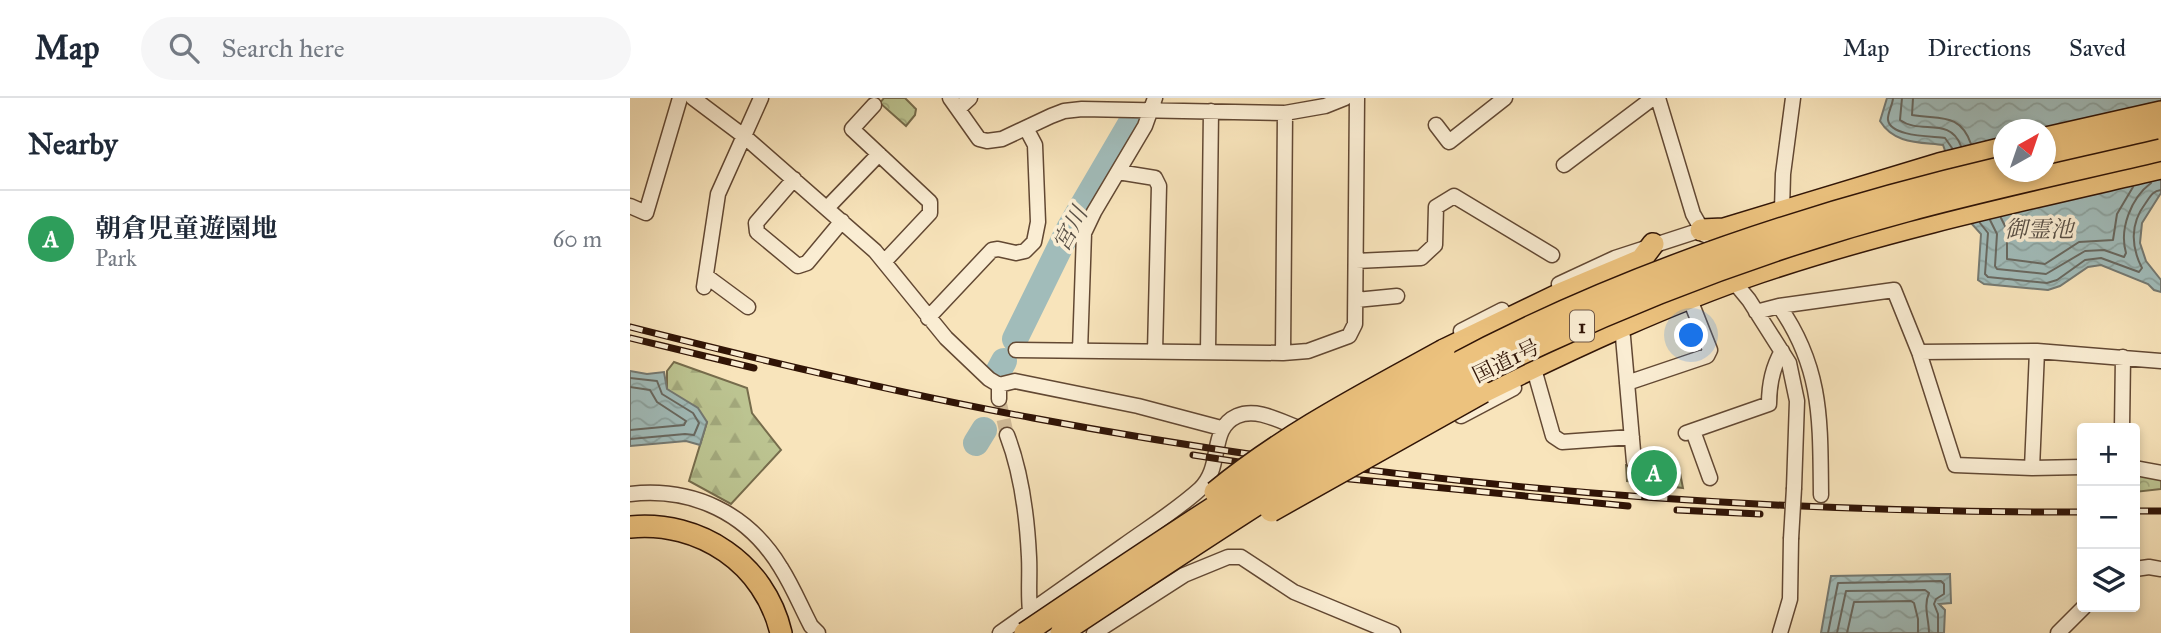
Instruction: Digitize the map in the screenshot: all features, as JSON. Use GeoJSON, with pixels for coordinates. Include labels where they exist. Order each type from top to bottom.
{"type":"FeatureCollection","features":[{"type":"Feature","properties":{"kind":"highway"},"geometry":{"type":"LineString","coordinates":[[2056,136],[2161,112]]}},
{"type":"Feature","properties":{"kind":"highway"},"geometry":{"type":"LineString","coordinates":[[2056,155],[2161,130]]}},
{"type":"Feature","properties":{"kind":"highway","name":"国道1号"},"geometry":{"type":"LineString","coordinates":[[1062,633],[1279,489],[1383,426],[1546,342],[1633,304],[1760,256],[1879,219],[2029,180],[2161,150]]}},
{"type":"Feature","properties":{"kind":"highway"},"geometry":{"type":"LineString","coordinates":[[1701,230],[1724,229],[1939,164],[1993,151]]}},
{"type":"Feature","properties":{"kind":"highway"},"geometry":{"type":"LineString","coordinates":[[1182,552],[1268,512],[1483,392],[1616,330],[1729,284],[1858,242],[1952,216],[2161,168]]}},
{"type":"Feature","properties":{"kind":"highway","name":"国道1号"},"geometry":{"type":"LineString","coordinates":[[1025,633],[1252,482],[1450,366],[1537,324],[1686,261],[1807,219],[1993,170]]}},
{"type":"Feature","properties":{"kind":"highway"},"geometry":{"type":"LineString","coordinates":[[1139,556],[1241,472],[1345,404],[1444,350],[1560,294],[1642,260],[1653,244]]}},
{"type":"Feature","properties":{"kind":"highway"},"geometry":{"type":"LineString","coordinates":[[630,527],[657,526],[686,531],[727,552],[753,575],[762,588],[775,613],[781,633]]}},
{"type":"Feature","properties":{"kind":"street"},"geometry":{"type":"LineString","coordinates":[[630,206],[646,213],[680,98]]}},
{"type":"Feature","properties":{"kind":"street"},"geometry":{"type":"LineString","coordinates":[[693,98],[745,137],[885,261],[928,318],[999,392],[1015,382],[1029,384],[1138,406],[1221,428]]}},
{"type":"Feature","properties":{"kind":"street"},"geometry":{"type":"LineString","coordinates":[[748,307],[705,282],[718,194],[761,98]]}},
{"type":"Feature","properties":{"kind":"street"},"geometry":{"type":"LineString","coordinates":[[970,98],[954,104],[971,131],[979,139],[987,141],[1002,139],[1064,111],[1109,104],[1154,104],[1211,111],[1285,113],[1325,106],[1345,98]]}},
{"type":"Feature","properties":{"kind":"street"},"geometry":{"type":"LineString","coordinates":[[1016,350],[1283,353],[1308,351],[1349,336],[1355,324],[1356,300],[1357,98]]}},
{"type":"Feature","properties":{"kind":"street"},"geometry":{"type":"LineString","coordinates":[[1436,125],[1449,142],[1505,98]]}},
{"type":"Feature","properties":{"kind":"street"},"geometry":{"type":"LineString","coordinates":[[1564,165],[1655,98],[1693,214],[1701,230],[1729,284],[1749,300],[1789,363],[1797,401],[1791,585],[1780,633]]}},
{"type":"Feature","properties":{"kind":"street"},"geometry":{"type":"LineString","coordinates":[[1782,210],[1783,174],[1793,98]]}},
{"type":"Feature","properties":{"kind":"street"},"geometry":{"type":"LineString","coordinates":[[1080,351],[1084,233],[1154,104]]}},
{"type":"Feature","properties":{"kind":"street"},"geometry":{"type":"LineString","coordinates":[[874,105],[852,129],[930,202],[930,213],[885,261]]}},
{"type":"Feature","properties":{"kind":"street"},"geometry":{"type":"LineString","coordinates":[[1208,352],[1211,111]]}},
{"type":"Feature","properties":{"kind":"street"},"geometry":{"type":"LineString","coordinates":[[1283,353],[1285,113]]}},
{"type":"Feature","properties":{"kind":"street"},"geometry":{"type":"LineString","coordinates":[[928,318],[992,250],[1016,253],[1025,251],[1034,242],[1038,222],[1035,145],[1026,128]]}},
{"type":"Feature","properties":{"kind":"street"},"geometry":{"type":"LineString","coordinates":[[827,208],[879,154]]}},
{"type":"Feature","properties":{"kind":"street"},"geometry":{"type":"LineString","coordinates":[[1118,172],[1155,178],[1159,186],[1155,352]]}},
{"type":"Feature","properties":{"kind":"street"},"geometry":{"type":"LineString","coordinates":[[794,179],[756,223],[757,232],[798,266],[807,263],[842,221]]}},
{"type":"Feature","properties":{"kind":"street"},"geometry":{"type":"LineString","coordinates":[[1356,261],[1422,258],[1435,245],[1436,207],[1454,196],[1526,233],[1552,255]]}},
{"type":"Feature","properties":{"kind":"street"},"geometry":{"type":"LineString","coordinates":[[1286,423],[1307,417],[1478,322],[1615,258],[1701,230]]}},
{"type":"Feature","properties":{"kind":"street"},"geometry":{"type":"LineString","coordinates":[[1000,633],[1199,489],[1214,467],[1221,428],[1244,413],[1255,413],[1293,427],[1390,452],[1536,376],[1716,299],[1729,284]]}},
{"type":"Feature","properties":{"kind":"street"},"geometry":{"type":"LineString","coordinates":[[1756,312],[1779,306],[1894,290],[1919,352],[1955,466],[2077,467]]}},
{"type":"Feature","properties":{"kind":"street"},"geometry":{"type":"LineString","coordinates":[[1356,300],[1397,296]]}},
{"type":"Feature","properties":{"kind":"street"},"geometry":{"type":"LineString","coordinates":[[1779,306],[1800,340],[1818,396],[1821,495]]}},
{"type":"Feature","properties":{"kind":"street"},"geometry":{"type":"LineString","coordinates":[[1627,383],[1707,356],[1710,350],[1693,307]]}},
{"type":"Feature","properties":{"kind":"street"},"geometry":{"type":"LineString","coordinates":[[1623,337],[1634,461]]}},
{"type":"Feature","properties":{"kind":"street"},"geometry":{"type":"LineString","coordinates":[[1710,478],[1690,432],[1769,404],[1775,363],[1782,351]]}},
{"type":"Feature","properties":{"kind":"street"},"geometry":{"type":"LineString","coordinates":[[1919,352],[2037,351],[2161,361]]}},
{"type":"Feature","properties":{"kind":"street"},"geometry":{"type":"LineString","coordinates":[[2032,468],[2037,351]]}},
{"type":"Feature","properties":{"kind":"street"},"geometry":{"type":"LineString","coordinates":[[2122,423],[2123,357]]}},
{"type":"Feature","properties":{"kind":"street"},"geometry":{"type":"LineString","coordinates":[[1536,376],[1553,436],[1562,442],[1632,437]]}},
{"type":"Feature","properties":{"kind":"street"},"geometry":{"type":"LineString","coordinates":[[1007,435],[1016,458],[1022,486],[1029,557],[1030,611],[1052,633]]}},
{"type":"Feature","properties":{"kind":"street"},"geometry":{"type":"LineString","coordinates":[[2140,469],[2161,473]]}},
{"type":"Feature","properties":{"kind":"street"},"geometry":{"type":"LineString","coordinates":[[630,494],[655,491],[688,496],[712,505],[737,520],[760,541],[780,566],[811,626],[818,633]]}},
{"type":"Feature","properties":{"kind":"street"},"geometry":{"type":"LineString","coordinates":[[1150,527],[1184,575]]}},
{"type":"Feature","properties":{"kind":"street"},"geometry":{"type":"LineString","coordinates":[[1094,633],[1184,575],[1228,557],[1241,557],[1294,592],[1393,633]]}},
{"type":"Feature","properties":{"kind":"street"},"geometry":{"type":"LineString","coordinates":[[2140,569],[2161,569]]}},
{"type":"Feature","properties":{"kind":"street"},"geometry":{"type":"LineString","coordinates":[[2058,633],[2079,612]]}},
{"type":"Feature","properties":{"kind":"green space"},"geometry":{"type":"Polygon","coordinates":[[[884,98],[905,98],[916,109],[915,115],[906,126],[880,103],[884,98]]]}},
{"type":"Feature","properties":{"kind":"green space"},"geometry":{"type":"Polygon","coordinates":[[[674,362],[747,388],[752,413],[781,450],[731,504],[689,481],[707,422],[667,389],[667,371],[674,362]]]}},
{"type":"Feature","properties":{"kind":"green space"},"geometry":{"type":"Polygon","coordinates":[[[1678,463],[1683,488],[1627,481],[1626,465],[1678,463]]]}},
{"type":"Feature","properties":{"kind":"green space"},"geometry":{"type":"Polygon","coordinates":[[[2140,474],[2161,477],[2161,489],[2140,491],[2140,474]]]}},
{"type":"Feature","properties":{"kind":"water","name":"御霊池"},"geometry":{"type":"Polygon","coordinates":[[[1887,98],[2161,98],[2161,193],[2142,223],[2140,243],[2146,261],[2161,280],[2161,292],[2101,265],[2088,267],[2060,286],[2048,290],[1984,284],[1978,280],[1981,234],[1971,223],[1943,145],[1900,138],[1886,129],[1880,121],[1887,98]]]}},
{"type":"Feature","properties":{"kind":"water"},"geometry":{"type":"Polygon","coordinates":[[[630,371],[647,374],[664,372],[667,389],[698,408],[707,422],[700,445],[686,441],[630,446],[630,371]]]}},
{"type":"Feature","properties":{"kind":"water"},"geometry":{"type":"Polygon","coordinates":[[[1950,574],[1951,603],[1939,604],[1945,610],[1944,633],[1821,633],[1831,576],[1950,574]]]}},
{"type":"Feature","properties":{"kind":"waterway","name":"宮川"},"geometry":{"type":"LineString","coordinates":[[1015,339],[1070,227],[1132,121]]}},
{"type":"Feature","properties":{"kind":"waterway","name":"宮川"},"geometry":{"type":"LineString","coordinates":[[997,374],[1004,361]]}},
{"type":"Feature","properties":{"kind":"waterway","name":"宮川"},"geometry":{"type":"LineString","coordinates":[[976,443],[984,430]]}},
{"type":"Feature","properties":{"kind":"tunnel"},"geometry":{"type":"LineString","coordinates":[[999,399],[1007,435]]}},
{"type":"Feature","properties":{"kind":"railway"},"geometry":{"type":"LineString","coordinates":[[630,327],[831,376],[1033,418],[1163,441],[1424,477],[1687,500],[1819,507],[2077,512]]}},
{"type":"Feature","properties":{"kind":"railway"},"geometry":{"type":"LineString","coordinates":[[630,338],[754,368]]}},
{"type":"Feature","properties":{"kind":"railway"},"geometry":{"type":"LineString","coordinates":[[1193,455],[1350,479],[1628,506]]}},
{"type":"Feature","properties":{"kind":"railway"},"geometry":{"type":"LineString","coordinates":[[1677,510],[1760,514]]}},
{"type":"Feature","properties":{"kind":"railway"},"geometry":{"type":"LineString","coordinates":[[2140,511],[2161,511]]}},
{"type":"Feature","properties":{"kind":"place","name":"朝倉児童遊園地"},"geometry":{"type":"Point","coordinates":[1654,473]}}]}
